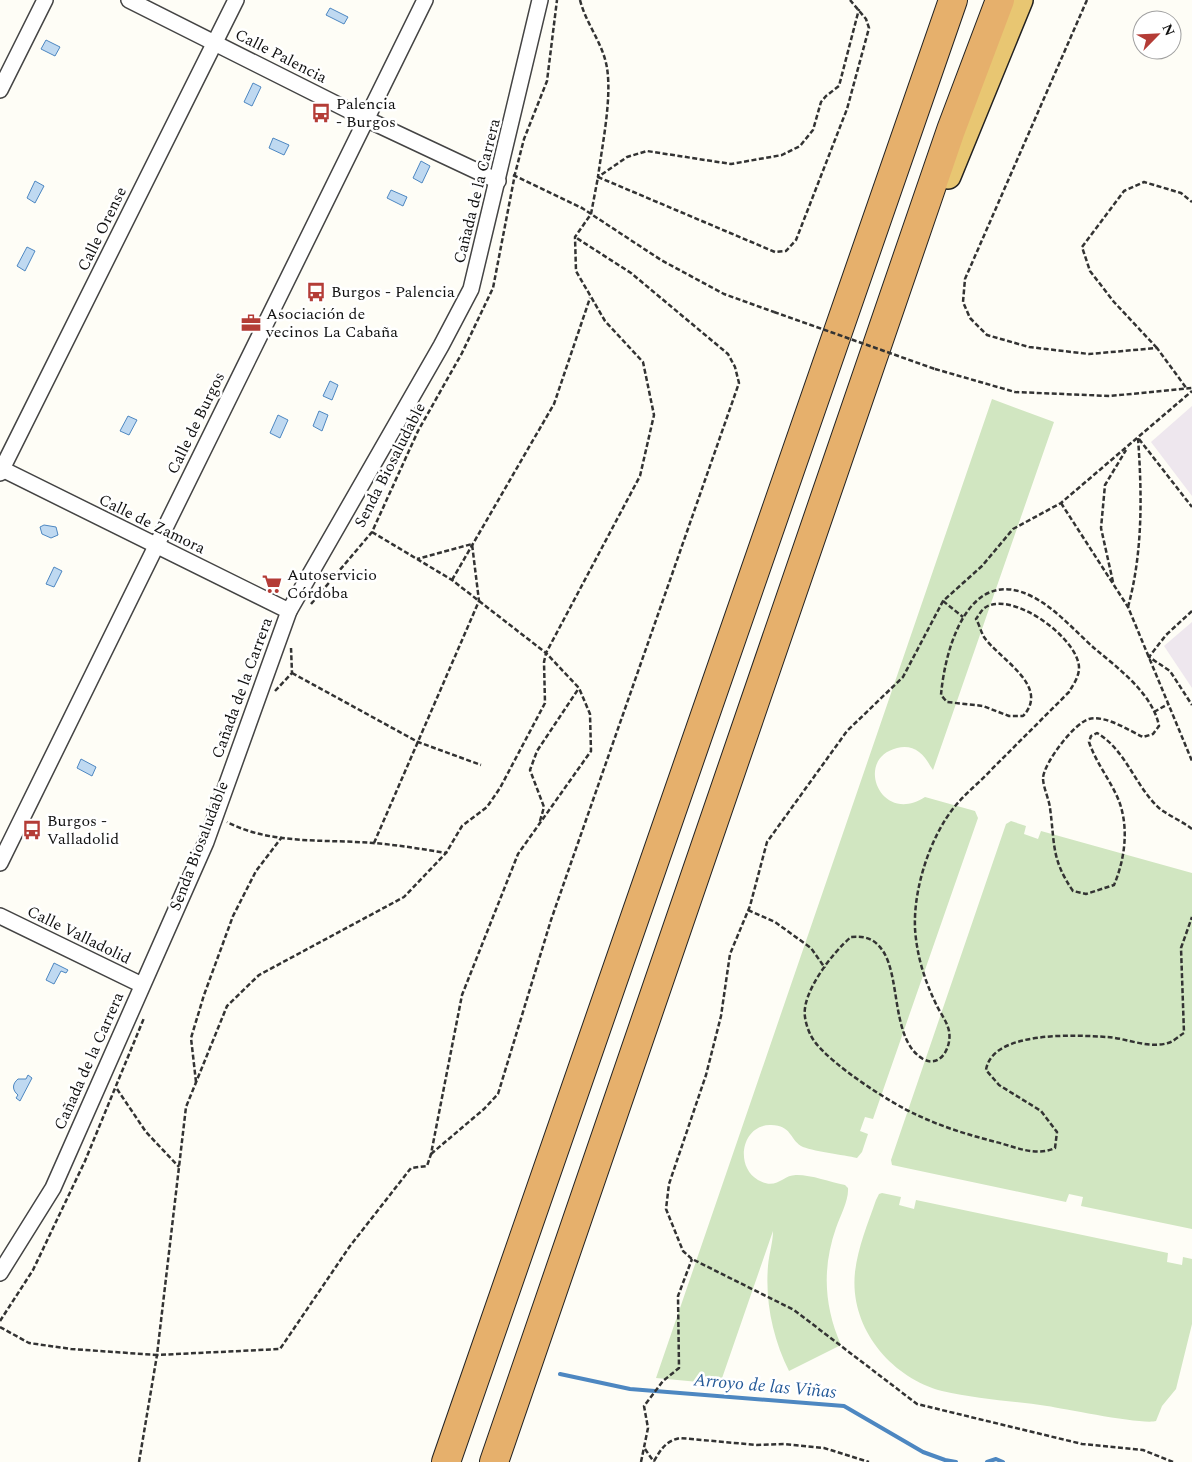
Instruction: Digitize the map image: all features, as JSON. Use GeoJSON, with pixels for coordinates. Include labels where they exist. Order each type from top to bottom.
{"type":"FeatureCollection","features":[{"type":"Feature","properties":{"kind":"highway"},"geometry":{"type":"LineString","coordinates":[[446,1462],[953,0]]}},
{"type":"Feature","properties":{"kind":"highway"},"geometry":{"type":"LineString","coordinates":[[494,1462],[951,130],[1000,0]]}},
{"type":"Feature","properties":{"kind":"highway"},"geometry":{"type":"LineString","coordinates":[[928,201],[947,178],[1020,0]]}},
{"type":"Feature","properties":{"kind":"street"},"geometry":{"type":"LineString","coordinates":[[0,90],[45,0]]}},
{"type":"Feature","properties":{"kind":"street","name":"Calle Palencia"},"geometry":{"type":"LineString","coordinates":[[129,0],[366,119],[498,181]]}},
{"type":"Feature","properties":{"kind":"street","name":"Calle Orense"},"geometry":{"type":"LineString","coordinates":[[1,470],[236,0]]}},
{"type":"Feature","properties":{"kind":"street","name":"Calle de Burgos"},"geometry":{"type":"LineString","coordinates":[[0,863],[155,544],[425,0]]}},
{"type":"Feature","properties":{"kind":"street","name":"Cañada de la Carrera"},"geometry":{"type":"LineString","coordinates":[[0,1273],[53,1188],[206,842],[289,611],[441,346],[471,289],[540,0]]}},
{"type":"Feature","properties":{"kind":"street","name":"Calle de Zamora"},"geometry":{"type":"LineString","coordinates":[[1,470],[289,611]]}},
{"type":"Feature","properties":{"kind":"street","name":"Calle Valladolid"},"geometry":{"type":"LineString","coordinates":[[0,916],[142,986]]}},
{"type":"Feature","properties":{"kind":"path","name":"Senda Biosaludable"},"geometry":{"type":"LineString","coordinates":[[309,606],[372,532],[418,431],[462,353],[493,288],[515,174],[524,139],[547,81],[558,0]]}},
{"type":"Feature","properties":{"kind":"path"},"geometry":{"type":"LineString","coordinates":[[139,1462],[157,1354],[186,1106],[227,1006],[259,976],[404,897],[446,852],[462,826],[487,807],[500,788],[545,703],[544,662],[546,653],[640,476],[654,415],[642,362],[605,321],[576,271],[575,237],[591,214],[598,177],[606,113],[607,69],[598,36],[583,12],[580,0]]}},
{"type":"Feature","properties":{"kind":"path"},"geometry":{"type":"LineString","coordinates":[[598,177],[775,252],[786,251],[796,240],[847,109],[869,28],[866,18],[850,0]]}},
{"type":"Feature","properties":{"kind":"path"},"geometry":{"type":"LineString","coordinates":[[1087,0],[965,279],[963,302],[970,318],[987,335],[1029,347],[1089,354],[1158,348]]}},
{"type":"Feature","properties":{"kind":"path"},"geometry":{"type":"LineString","coordinates":[[598,177],[627,157],[647,151],[731,164],[782,155],[800,146],[813,130],[821,102],[838,86],[858,9]]}},
{"type":"Feature","properties":{"kind":"path"},"geometry":{"type":"LineString","coordinates":[[498,181],[515,174],[591,214],[661,260],[724,294],[935,369],[1015,392],[1110,396],[1187,388],[1192,390],[1062,504],[1013,529],[982,566],[943,601],[903,678],[847,731],[767,842],[748,910],[730,954],[721,1016],[706,1075],[669,1184],[666,1209],[683,1251],[692,1259],[794,1310],[917,1404],[1082,1444],[1143,1450],[1173,1462]]}},
{"type":"Feature","properties":{"kind":"path"},"geometry":{"type":"LineString","coordinates":[[1187,388],[1158,348],[1114,302],[1090,271],[1082,247],[1124,191],[1144,182],[1181,193],[1192,202]]}},
{"type":"Feature","properties":{"kind":"path"},"geometry":{"type":"LineString","coordinates":[[431,1154],[484,1109],[498,1094],[551,920],[739,383],[735,367],[728,354],[631,273],[575,237]]}},
{"type":"Feature","properties":{"kind":"path"},"geometry":{"type":"LineString","coordinates":[[452,580],[554,404],[590,298]]}},
{"type":"Feature","properties":{"kind":"path"},"geometry":{"type":"LineString","coordinates":[[1138,438],[1192,507]]}},
{"type":"Feature","properties":{"kind":"path"},"geometry":{"type":"LineString","coordinates":[[1128,607],[1137,574],[1142,484],[1138,438]]}},
{"type":"Feature","properties":{"kind":"path"},"geometry":{"type":"LineString","coordinates":[[1113,584],[1101,528],[1105,484],[1128,446]]}},
{"type":"Feature","properties":{"kind":"path"},"geometry":{"type":"LineString","coordinates":[[1062,504],[1128,607],[1192,761]]}},
{"type":"Feature","properties":{"kind":"path"},"geometry":{"type":"LineString","coordinates":[[0,1327],[29,1343],[71,1349],[157,1354],[280,1349],[350,1246],[411,1168],[426,1166],[431,1154],[462,995],[518,854],[591,751],[590,714],[579,688],[546,653],[452,580],[372,532]]}},
{"type":"Feature","properties":{"kind":"path"},"geometry":{"type":"LineString","coordinates":[[417,559],[472,544]]}},
{"type":"Feature","properties":{"kind":"path"},"geometry":{"type":"LineString","coordinates":[[374,843],[478,601],[472,544]]}},
{"type":"Feature","properties":{"kind":"path"},"geometry":{"type":"LineString","coordinates":[[1192,829],[1160,808],[1140,786],[1116,748],[1097,733],[1092,736],[1089,742],[1119,801],[1125,825],[1122,860],[1114,885],[1086,894],[1073,891],[1060,873],[1053,844],[1050,807],[1043,778],[1049,761],[1074,729],[1089,719],[1108,721],[1143,737],[1153,734],[1159,726],[1154,712],[1138,690],[1103,655],[1054,612],[1033,597],[1013,589],[998,588],[986,593],[960,620],[943,668],[941,694],[948,702],[983,706],[1009,716],[1023,716],[1030,708],[1032,700],[1028,686],[1014,666],[984,637],[976,619],[985,607],[1000,603],[1020,607],[1038,616],[1076,654],[1079,667],[1077,678],[1069,692],[956,806],[938,834],[921,874],[916,908],[915,936],[919,964],[949,1031],[950,1046],[946,1054],[940,1059],[924,1060],[914,1051],[906,1038],[889,966],[883,952],[875,941],[865,936],[850,937],[836,949],[809,993],[804,1016],[814,1042],[835,1062],[915,1115],[957,1131],[1032,1152],[1046,1152],[1055,1148],[1057,1132],[1041,1111],[999,1085],[986,1070],[988,1062],[996,1052],[1014,1042],[1040,1038],[1108,1037],[1157,1044],[1169,1043],[1184,1033],[1181,948],[1192,917]]}},
{"type":"Feature","properties":{"kind":"path"},"geometry":{"type":"LineString","coordinates":[[943,601],[963,617]]}},
{"type":"Feature","properties":{"kind":"path"},"geometry":{"type":"LineString","coordinates":[[1149,657],[1166,635],[1192,611]]}},
{"type":"Feature","properties":{"kind":"path"},"geometry":{"type":"LineString","coordinates":[[274,692],[292,673],[291,639]]}},
{"type":"Feature","properties":{"kind":"path"},"geometry":{"type":"LineString","coordinates":[[1149,657],[1170,671],[1192,705]]}},
{"type":"Feature","properties":{"kind":"path"},"geometry":{"type":"LineString","coordinates":[[292,673],[418,742],[481,765]]}},
{"type":"Feature","properties":{"kind":"path"},"geometry":{"type":"LineString","coordinates":[[539,824],[544,807],[530,770],[537,750],[579,688]]}},
{"type":"Feature","properties":{"kind":"path"},"geometry":{"type":"LineString","coordinates":[[1154,712],[1168,704]]}},
{"type":"Feature","properties":{"kind":"path"},"geometry":{"type":"LineString","coordinates":[[221,819],[246,832],[282,838],[374,843],[446,852]]}},
{"type":"Feature","properties":{"kind":"path"},"geometry":{"type":"LineString","coordinates":[[196,1083],[192,1038],[204,994],[233,916],[256,871],[282,838]]}},
{"type":"Feature","properties":{"kind":"path"},"geometry":{"type":"LineString","coordinates":[[748,910],[775,922],[811,948],[825,968]]}},
{"type":"Feature","properties":{"kind":"path"},"geometry":{"type":"LineString","coordinates":[[0,1321],[33,1270],[85,1160],[145,1016]]}},
{"type":"Feature","properties":{"kind":"path"},"geometry":{"type":"LineString","coordinates":[[116,1088],[146,1132],[179,1167]]}},
{"type":"Feature","properties":{"kind":"path"},"geometry":{"type":"LineString","coordinates":[[641,1462],[648,1428],[644,1406],[664,1381],[680,1368],[678,1296],[692,1259]]}},
{"type":"Feature","properties":{"kind":"path"},"geometry":{"type":"LineString","coordinates":[[645,1449],[654,1461],[659,1451],[670,1440],[680,1438],[757,1445],[784,1444],[824,1448],[869,1462]]}},
{"type":"Feature","properties":{"kind":"shaded area"},"geometry":{"type":"Polygon","coordinates":[[[1192,406],[1192,496],[1151,442],[1192,406]]]}},
{"type":"Feature","properties":{"kind":"shaded area"},"geometry":{"type":"Polygon","coordinates":[[[1192,622],[1192,688],[1164,646],[1192,622]]]}},
{"type":"Feature","properties":{"kind":"green space"},"geometry":{"type":"Polygon","coordinates":[[[992,399],[1054,422],[933,770],[917,750],[903,747],[884,754],[877,764],[875,776],[878,788],[885,797],[896,803],[909,804],[925,797],[975,811],[978,818],[873,1119],[865,1117],[860,1131],[868,1134],[862,1152],[857,1158],[805,1148],[797,1143],[787,1130],[771,1125],[753,1131],[745,1147],[744,1156],[750,1174],[765,1183],[775,1183],[792,1175],[803,1175],[845,1185],[848,1188],[846,1203],[831,1243],[827,1272],[828,1301],[835,1330],[841,1345],[789,1371],[783,1359],[769,1307],[767,1280],[773,1231],[720,1384],[656,1378],[992,399]]]}},
{"type":"Feature","properties":{"kind":"green space"},"geometry":{"type":"Polygon","coordinates":[[[1011,821],[1026,826],[1024,834],[1038,839],[1041,831],[1192,873],[1192,1229],[1081,1206],[1083,1197],[1069,1194],[1066,1202],[892,1165],[891,1160],[1006,824],[1011,821]]]}},
{"type":"Feature","properties":{"kind":"green space"},"geometry":{"type":"Polygon","coordinates":[[[879,1194],[901,1197],[899,1205],[914,1209],[916,1200],[1168,1253],[1167,1262],[1182,1265],[1183,1257],[1192,1259],[1192,1324],[1176,1389],[1162,1406],[1156,1421],[1121,1419],[1047,1406],[955,1394],[923,1384],[890,1362],[866,1330],[859,1312],[855,1292],[856,1263],[861,1244],[876,1200],[879,1194]]]}},
{"type":"Feature","properties":{"kind":"water"},"geometry":{"type":"Polygon","coordinates":[[[330,8],[348,17],[344,24],[326,15],[330,8]]]}},
{"type":"Feature","properties":{"kind":"water"},"geometry":{"type":"Polygon","coordinates":[[[46,40],[60,47],[55,56],[41,49],[46,40]]]}},
{"type":"Feature","properties":{"kind":"water"},"geometry":{"type":"Polygon","coordinates":[[[253,83],[261,87],[252,106],[244,102],[253,83]]]}},
{"type":"Feature","properties":{"kind":"water"},"geometry":{"type":"Polygon","coordinates":[[[273,138],[289,145],[284,155],[269,148],[273,138]]]}},
{"type":"Feature","properties":{"kind":"water"},"geometry":{"type":"Polygon","coordinates":[[[421,161],[430,166],[422,183],[413,178],[421,161]]]}},
{"type":"Feature","properties":{"kind":"water"},"geometry":{"type":"Polygon","coordinates":[[[35,181],[44,186],[35,203],[27,198],[35,181]]]}},
{"type":"Feature","properties":{"kind":"water"},"geometry":{"type":"Polygon","coordinates":[[[391,190],[407,197],[403,206],[387,198],[391,190]]]}},
{"type":"Feature","properties":{"kind":"water"},"geometry":{"type":"Polygon","coordinates":[[[27,247],[35,251],[25,271],[17,266],[27,247]]]}},
{"type":"Feature","properties":{"kind":"water"},"geometry":{"type":"Polygon","coordinates":[[[330,381],[338,385],[332,400],[323,396],[330,381]]]}},
{"type":"Feature","properties":{"kind":"water"},"geometry":{"type":"Polygon","coordinates":[[[319,411],[328,415],[322,431],[313,426],[319,411]]]}},
{"type":"Feature","properties":{"kind":"water"},"geometry":{"type":"Polygon","coordinates":[[[278,415],[288,420],[280,438],[270,433],[278,415]]]}},
{"type":"Feature","properties":{"kind":"water"},"geometry":{"type":"Polygon","coordinates":[[[128,416],[137,420],[129,435],[120,431],[128,416]]]}},
{"type":"Feature","properties":{"kind":"water"},"geometry":{"type":"Polygon","coordinates":[[[44,525],[56,527],[58,535],[51,538],[42,534],[40,527],[44,525]]]}},
{"type":"Feature","properties":{"kind":"water"},"geometry":{"type":"Polygon","coordinates":[[[54,567],[62,571],[54,587],[46,584],[54,567]]]}},
{"type":"Feature","properties":{"kind":"water"},"geometry":{"type":"Polygon","coordinates":[[[81,759],[96,767],[92,776],[77,768],[81,759]]]}},
{"type":"Feature","properties":{"kind":"water"},"geometry":{"type":"Polygon","coordinates":[[[54,963],[68,970],[66,973],[61,971],[54,984],[46,980],[54,963]]]}},
{"type":"Feature","properties":{"kind":"water"},"geometry":{"type":"Polygon","coordinates":[[[28,1075],[32,1078],[20,1101],[16,1098],[18,1095],[14,1085],[18,1079],[26,1079],[28,1075]]]}},
{"type":"Feature","properties":{"kind":"waterway","name":"Arroyo de las Viñas"},"geometry":{"type":"LineString","coordinates":[[560,1374],[630,1389],[844,1406],[923,1452],[956,1462]]}},
{"type":"Feature","properties":{"kind":"waterway","name":"Arroyo de las Viñas"},"geometry":{"type":"LineString","coordinates":[[987,1462],[996,1459],[1003,1462]]}},
{"type":"Feature","properties":{"kind":"place","name":"Palencia - Burgos"},"geometry":{"type":"Point","coordinates":[321,113]}},
{"type":"Feature","properties":{"kind":"place","name":"Burgos - Palencia"},"geometry":{"type":"Point","coordinates":[316,292]}},
{"type":"Feature","properties":{"kind":"place","name":"Asociación de vecinos La Cabaña"},"geometry":{"type":"Point","coordinates":[251,323]}},
{"type":"Feature","properties":{"kind":"place","name":"Autoservicio Córdoba"},"geometry":{"type":"Point","coordinates":[272,584]}},
{"type":"Feature","properties":{"kind":"place","name":"Burgos - Valladolid"},"geometry":{"type":"Point","coordinates":[32,830]}}]}
